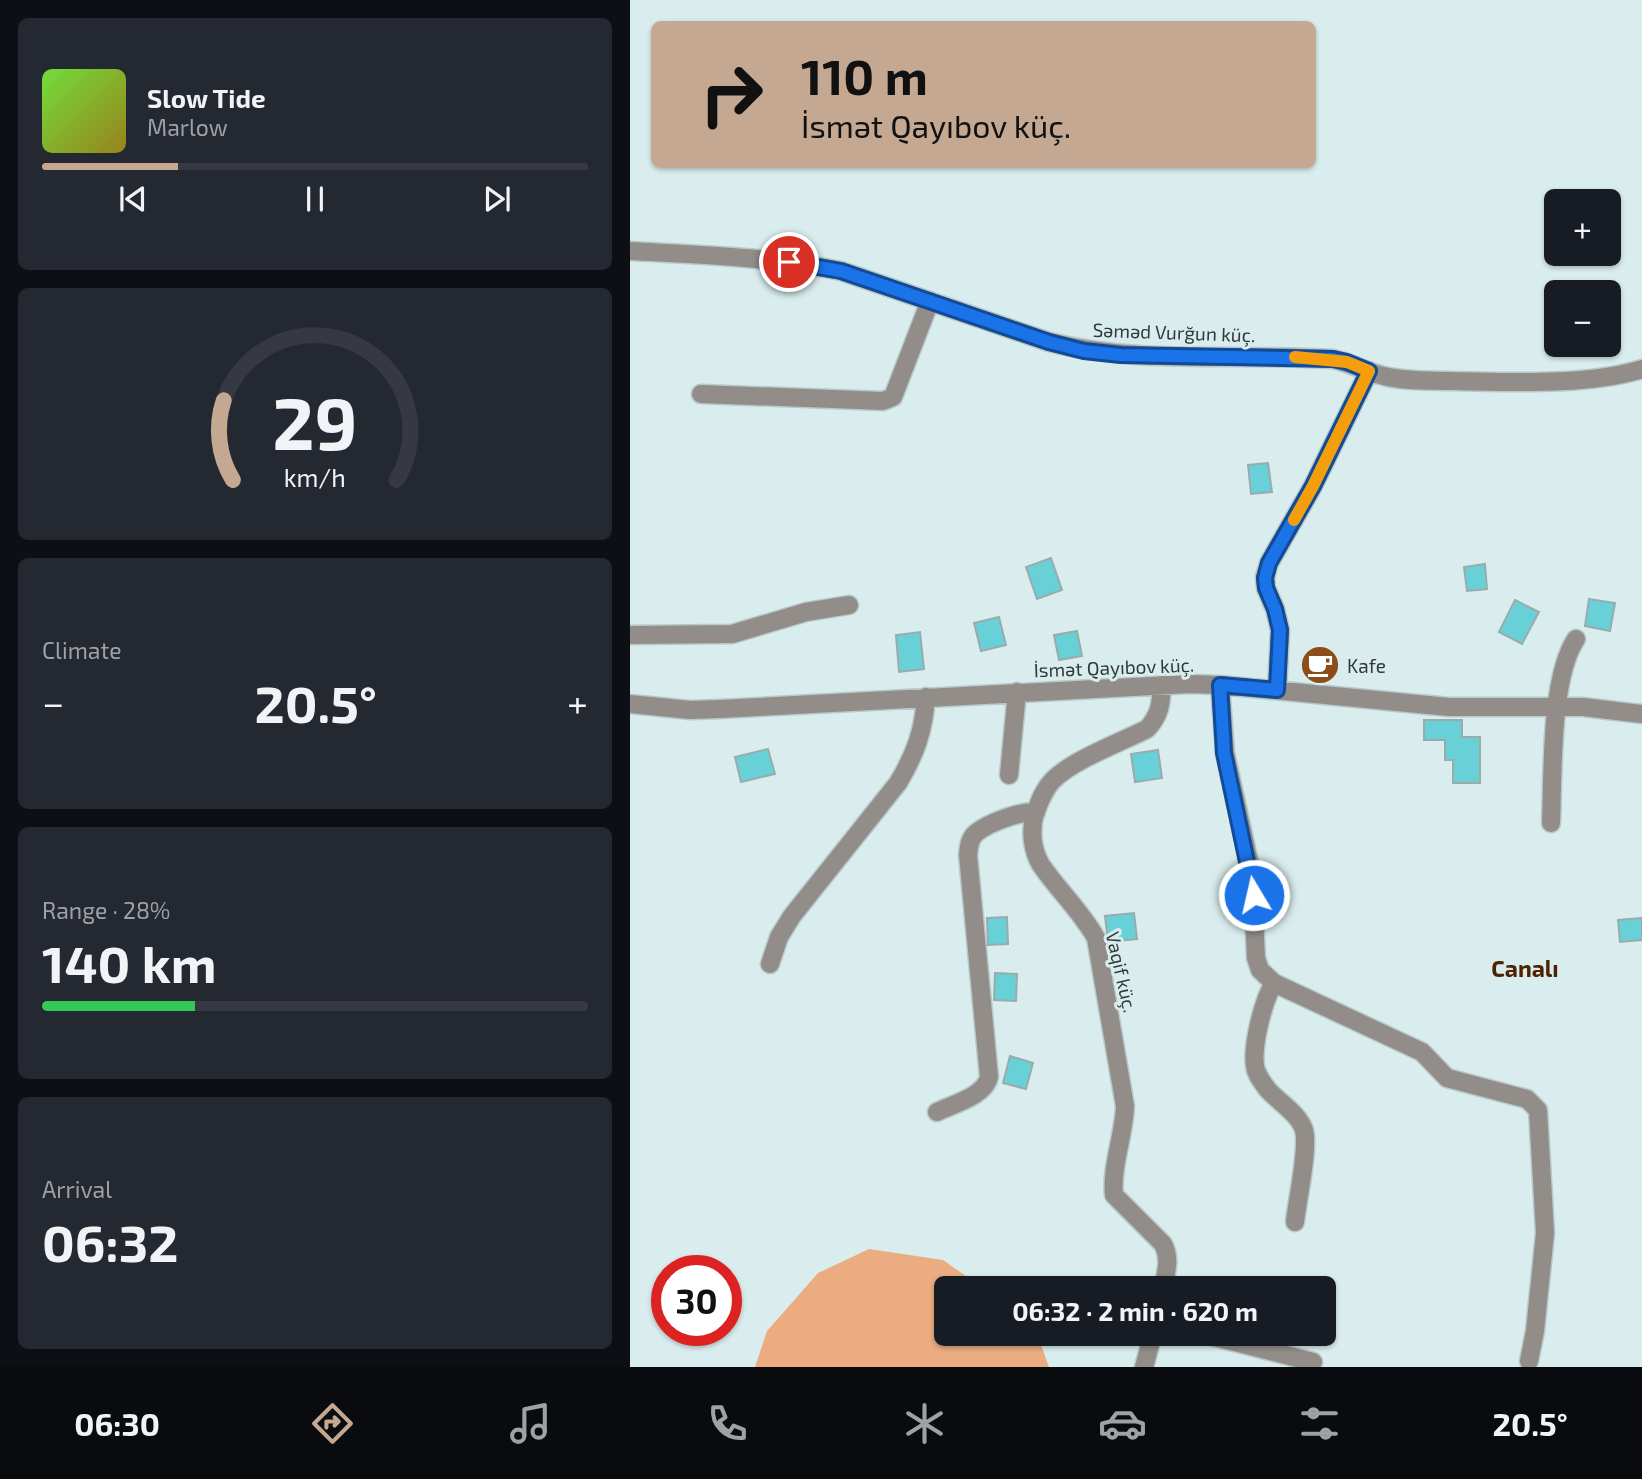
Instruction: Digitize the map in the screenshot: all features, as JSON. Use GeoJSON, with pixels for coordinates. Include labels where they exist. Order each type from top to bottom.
{"type":"FeatureCollection","features":[{"type":"Feature","properties":{"kind":"street","name":"Səməd Vurğun küç."},"geometry":{"type":"LineString","coordinates":[[630,251],[751,258],[808,264],[841,271],[1049,342],[1084,351],[1121,355],[1333,359],[1384,376],[1411,380],[1501,382],[1592,378],[1622,375],[1642,369]]}},
{"type":"Feature","properties":{"kind":"street"},"geometry":{"type":"LineString","coordinates":[[701,394],[883,401],[893,397],[930,301]]}},
{"type":"Feature","properties":{"kind":"street"},"geometry":{"type":"LineString","coordinates":[[1277,690],[1280,630],[1266,588],[1265,578],[1269,563],[1313,486],[1369,371]]}},
{"type":"Feature","properties":{"kind":"street"},"geometry":{"type":"LineString","coordinates":[[630,635],[732,634],[806,612],[849,605]]}},
{"type":"Feature","properties":{"kind":"street"},"geometry":{"type":"LineString","coordinates":[[1551,823],[1561,677],[1569,650],[1576,639]]}},
{"type":"Feature","properties":{"kind":"street","name":"İsmət Qayıbov küç."},"geometry":{"type":"LineString","coordinates":[[630,704],[700,710],[1162,685],[1220,685],[1449,707],[1583,707],[1642,713]]}},
{"type":"Feature","properties":{"kind":"street","name":"Vaqif küç."},"geometry":{"type":"LineString","coordinates":[[1162,685],[1161,707],[1156,719],[1147,729],[1065,770],[1047,788],[1036,812],[1032,835],[1035,852],[1041,864],[1087,921],[1096,938],[1125,1106],[1124,1128],[1114,1172],[1114,1195],[1163,1244],[1168,1254],[1165,1276]]}},
{"type":"Feature","properties":{"kind":"street"},"geometry":{"type":"LineString","coordinates":[[1220,685],[1224,753],[1252,876],[1256,958],[1260,970],[1274,983],[1422,1052],[1447,1078],[1527,1099],[1538,1110],[1545,1233],[1535,1331],[1529,1361]]}},
{"type":"Feature","properties":{"kind":"street"},"geometry":{"type":"LineString","coordinates":[[1009,775],[1017,692]]}},
{"type":"Feature","properties":{"kind":"street"},"geometry":{"type":"LineString","coordinates":[[770,964],[779,937],[792,916],[898,783],[911,762],[920,738],[926,697]]}},
{"type":"Feature","properties":{"kind":"street"},"geometry":{"type":"LineString","coordinates":[[937,1112],[979,1092],[987,1085],[989,1077],[968,855],[969,841],[975,833],[1016,813],[1036,812]]}},
{"type":"Feature","properties":{"kind":"street"},"geometry":{"type":"LineString","coordinates":[[1274,983],[1266,997],[1261,1016],[1255,1066],[1258,1076],[1304,1131],[1305,1145],[1295,1222]]}},
{"type":"Feature","properties":{"kind":"street"},"geometry":{"type":"LineString","coordinates":[[1144,1367],[1150,1346]]}},
{"type":"Feature","properties":{"kind":"street"},"geometry":{"type":"LineString","coordinates":[[1250,1346],[1313,1362]]}},
{"type":"Feature","properties":{"kind":"shaded area"},"geometry":{"type":"Polygon","coordinates":[[[869,1249],[943,1260],[966,1276],[934,1276],[934,1346],[1041,1346],[1049,1367],[755,1367],[767,1331],[818,1273],[869,1249]]]}},
{"type":"Feature","properties":{"kind":"building"},"geometry":{"type":"Polygon","coordinates":[[[1268,463],[1272,492],[1251,494],[1248,465],[1268,463]]]}},
{"type":"Feature","properties":{"kind":"building"},"geometry":{"type":"Polygon","coordinates":[[[1051,558],[1062,590],[1037,599],[1026,567],[1051,558]]]}},
{"type":"Feature","properties":{"kind":"building"},"geometry":{"type":"Polygon","coordinates":[[[1485,564],[1487,589],[1467,591],[1464,567],[1485,564]]]}},
{"type":"Feature","properties":{"kind":"building"},"geometry":{"type":"Polygon","coordinates":[[[1589,599],[1615,603],[1610,631],[1585,626],[1589,599]]]}},
{"type":"Feature","properties":{"kind":"building"},"geometry":{"type":"Polygon","coordinates":[[[1515,600],[1539,612],[1522,644],[1499,632],[1515,600]]]}},
{"type":"Feature","properties":{"kind":"building"},"geometry":{"type":"Polygon","coordinates":[[[999,617],[1006,645],[981,651],[974,623],[999,617]]]}},
{"type":"Feature","properties":{"kind":"building"},"geometry":{"type":"Polygon","coordinates":[[[1077,631],[1082,656],[1059,660],[1054,635],[1077,631]]]}},
{"type":"Feature","properties":{"kind":"building"},"geometry":{"type":"Polygon","coordinates":[[[920,632],[924,669],[899,672],[896,635],[920,632]]]}},
{"type":"Feature","properties":{"kind":"building"},"geometry":{"type":"Polygon","coordinates":[[[1424,720],[1462,720],[1462,737],[1480,737],[1480,783],[1453,783],[1453,760],[1445,760],[1445,740],[1424,740],[1424,720]]]}},
{"type":"Feature","properties":{"kind":"building"},"geometry":{"type":"Polygon","coordinates":[[[768,749],[775,774],[741,782],[735,757],[768,749]]]}},
{"type":"Feature","properties":{"kind":"building"},"geometry":{"type":"Polygon","coordinates":[[[1158,750],[1162,778],[1135,782],[1131,754],[1158,750]]]}},
{"type":"Feature","properties":{"kind":"building"},"geometry":{"type":"Polygon","coordinates":[[[1134,913],[1137,939],[1108,942],[1105,916],[1134,913]]]}},
{"type":"Feature","properties":{"kind":"building"},"geometry":{"type":"Polygon","coordinates":[[[1007,917],[1008,944],[988,945],[987,918],[1007,917]]]}},
{"type":"Feature","properties":{"kind":"building"},"geometry":{"type":"Polygon","coordinates":[[[1642,918],[1642,940],[1620,942],[1618,920],[1642,918]]]}},
{"type":"Feature","properties":{"kind":"building"},"geometry":{"type":"Polygon","coordinates":[[[995,973],[1017,974],[1016,1001],[994,1000],[995,973]]]}},
{"type":"Feature","properties":{"kind":"building"},"geometry":{"type":"Polygon","coordinates":[[[1010,1056],[1033,1063],[1026,1089],[1003,1083],[1010,1056]]]}},
{"type":"Feature","properties":{"kind":"slow traffic"},"geometry":{"type":"LineString","coordinates":[[1294,520],[1363,388],[1369,371],[1333,359],[1295,357]]}},
{"type":"Feature","properties":{"kind":"place","name":"Kafe"},"geometry":{"type":"Point","coordinates":[1320,665]}},
{"type":"Feature","properties":{"kind":"district","name":"Canalı"},"geometry":{"type":"Point","coordinates":[1525,968]}},
{"type":"Feature","properties":{"kind":"route"},"geometry":{"type":"LineString","coordinates":[[789,262],[841,271],[1049,342],[1084,351],[1121,355],[1333,359],[1369,371],[1313,486],[1269,563],[1265,578],[1266,588],[1280,630],[1277,690],[1220,685],[1224,753],[1254,895]]}}]}
